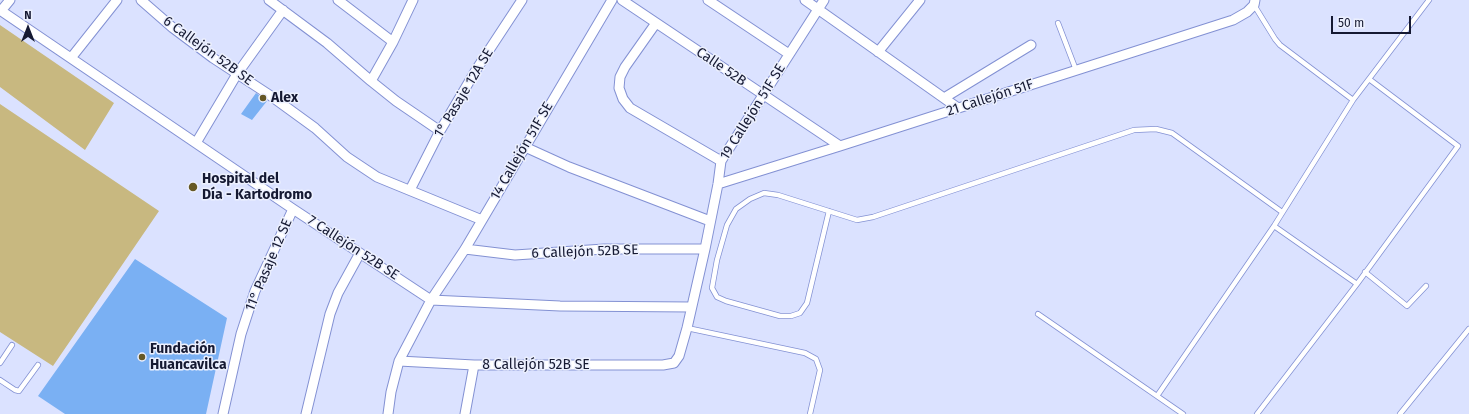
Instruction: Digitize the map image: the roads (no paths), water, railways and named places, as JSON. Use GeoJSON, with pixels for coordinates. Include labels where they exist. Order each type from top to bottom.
{"type":"FeatureCollection","features":[{"type":"Feature","properties":{"kind":"street"},"geometry":{"type":"LineString","coordinates":[[1,11],[10,0]]}},
{"type":"Feature","properties":{"kind":"street"},"geometry":{"type":"LineString","coordinates":[[71,58],[117,0]]}},
{"type":"Feature","properties":{"kind":"street","name":"6 Callejón 52B SE"},"geometry":{"type":"LineString","coordinates":[[141,0],[173,28],[237,74],[271,96],[309,124],[347,157],[377,178],[482,220]]}},
{"type":"Feature","properties":{"kind":"street"},"geometry":{"type":"LineString","coordinates":[[269,0],[327,43],[396,101],[440,131]]}},
{"type":"Feature","properties":{"kind":"street"},"geometry":{"type":"LineString","coordinates":[[338,0],[393,42]]}},
{"type":"Feature","properties":{"kind":"street"},"geometry":{"type":"LineString","coordinates":[[371,81],[393,42],[413,0]]}},
{"type":"Feature","properties":{"kind":"street","name":"1° Pasaje 12A SE"},"geometry":{"type":"LineString","coordinates":[[410,190],[440,131],[476,70],[522,0]]}},
{"type":"Feature","properties":{"kind":"street","name":"14 Callejón 51F SE"},"geometry":{"type":"LineString","coordinates":[[388,414],[391,392],[399,361],[431,300],[465,249],[571,67],[612,0]]}},
{"type":"Feature","properties":{"kind":"street","name":"Calle 52B"},"geometry":{"type":"LineString","coordinates":[[622,0],[840,146]]}},
{"type":"Feature","properties":{"kind":"street"},"geometry":{"type":"LineString","coordinates":[[708,0],[789,54]]}},
{"type":"Feature","properties":{"kind":"street"},"geometry":{"type":"LineString","coordinates":[[805,0],[958,108]]}},
{"type":"Feature","properties":{"kind":"street","name":"19 Callejón 51F SE"},"geometry":{"type":"LineString","coordinates":[[674,363],[679,356],[687,328],[705,249],[721,161],[824,0]]}},
{"type":"Feature","properties":{"kind":"street"},"geometry":{"type":"LineString","coordinates":[[878,52],[920,0]]}},
{"type":"Feature","properties":{"kind":"street","name":"21 Callejón 51F"},"geometry":{"type":"LineString","coordinates":[[718,184],[1233,20],[1247,12],[1255,2]]}},
{"type":"Feature","properties":{"kind":"street"},"geometry":{"type":"LineString","coordinates":[[196,143],[237,74],[283,10]]}},
{"type":"Feature","properties":{"kind":"street","name":"7 Callejón 52B SE"},"geometry":{"type":"LineString","coordinates":[[1,11],[293,209],[431,300]]}},
{"type":"Feature","properties":{"kind":"street"},"geometry":{"type":"LineString","coordinates":[[656,23],[625,67],[620,77],[619,88],[623,99],[630,108],[721,161]]}},
{"type":"Feature","properties":{"kind":"street"},"geometry":{"type":"LineString","coordinates":[[944,98],[1031,45]]}},
{"type":"Feature","properties":{"kind":"street"},"geometry":{"type":"LineString","coordinates":[[525,147],[569,167],[710,221]]}},
{"type":"Feature","properties":{"kind":"street","name":"11° Pasaje 12 SE"},"geometry":{"type":"LineString","coordinates":[[223,414],[242,334],[255,290],[293,209]]}},
{"type":"Feature","properties":{"kind":"street","name":"6 Callejón 52B SE"},"geometry":{"type":"LineString","coordinates":[[465,249],[515,255],[604,249],[705,249]]}},
{"type":"Feature","properties":{"kind":"street"},"geometry":{"type":"LineString","coordinates":[[306,414],[330,314],[338,293],[360,253]]}},
{"type":"Feature","properties":{"kind":"street"},"geometry":{"type":"LineString","coordinates":[[431,300],[560,306],[691,307]]}},
{"type":"Feature","properties":{"kind":"street","name":"8 Callejón 52B SE"},"geometry":{"type":"LineString","coordinates":[[399,361],[474,365],[663,365],[674,363]]}},
{"type":"Feature","properties":{"kind":"street"},"geometry":{"type":"LineString","coordinates":[[465,414],[474,365]]}},
{"type":"Feature","properties":{"kind":"lane"},"geometry":{"type":"LineString","coordinates":[[1157,396],[1274,226],[1353,100],[1429,0]]}},
{"type":"Feature","properties":{"kind":"lane"},"geometry":{"type":"LineString","coordinates":[[1255,2],[1275,39],[1280,45],[1353,100]]}},
{"type":"Feature","properties":{"kind":"lane"},"geometry":{"type":"LineString","coordinates":[[1058,23],[1076,70]]}},
{"type":"Feature","properties":{"kind":"lane"},"geometry":{"type":"LineString","coordinates":[[1257,414],[1357,284],[1458,146],[1369,79]]}},
{"type":"Feature","properties":{"kind":"lane"},"geometry":{"type":"LineString","coordinates":[[829,211],[806,303],[800,313],[791,316],[780,316],[716,297],[712,288],[717,260],[727,225],[736,209],[750,199],[764,194],[778,195],[829,211],[857,220],[873,217],[1134,130],[1156,129],[1172,133],[1282,212]]}},
{"type":"Feature","properties":{"kind":"lane"},"geometry":{"type":"LineString","coordinates":[[1274,226],[1357,284]]}},
{"type":"Feature","properties":{"kind":"lane"},"geometry":{"type":"LineString","coordinates":[[1365,272],[1407,306],[1426,286]]}},
{"type":"Feature","properties":{"kind":"lane"},"geometry":{"type":"LineString","coordinates":[[1038,314],[1183,414]]}},
{"type":"Feature","properties":{"kind":"lane"},"geometry":{"type":"LineString","coordinates":[[687,328],[805,353],[816,359],[820,370],[810,414]]}},
{"type":"Feature","properties":{"kind":"lane"},"geometry":{"type":"LineString","coordinates":[[1400,414],[1469,329]]}},
{"type":"Feature","properties":{"kind":"lane"},"geometry":{"type":"LineString","coordinates":[[0,364],[12,345]]}},
{"type":"Feature","properties":{"kind":"lane"},"geometry":{"type":"LineString","coordinates":[[0,380],[19,391],[38,364]]}},
{"type":"Feature","properties":{"kind":"place","name":"Alex"},"geometry":{"type":"Point","coordinates":[263,98]}},
{"type":"Feature","properties":{"kind":"place","name":"Hospital del Día - Kartodromo"},"geometry":{"type":"Point","coordinates":[193,187]}},
{"type":"Feature","properties":{"kind":"place","name":"Fundación Huancavilca"},"geometry":{"type":"Point","coordinates":[142,357]}}]}
